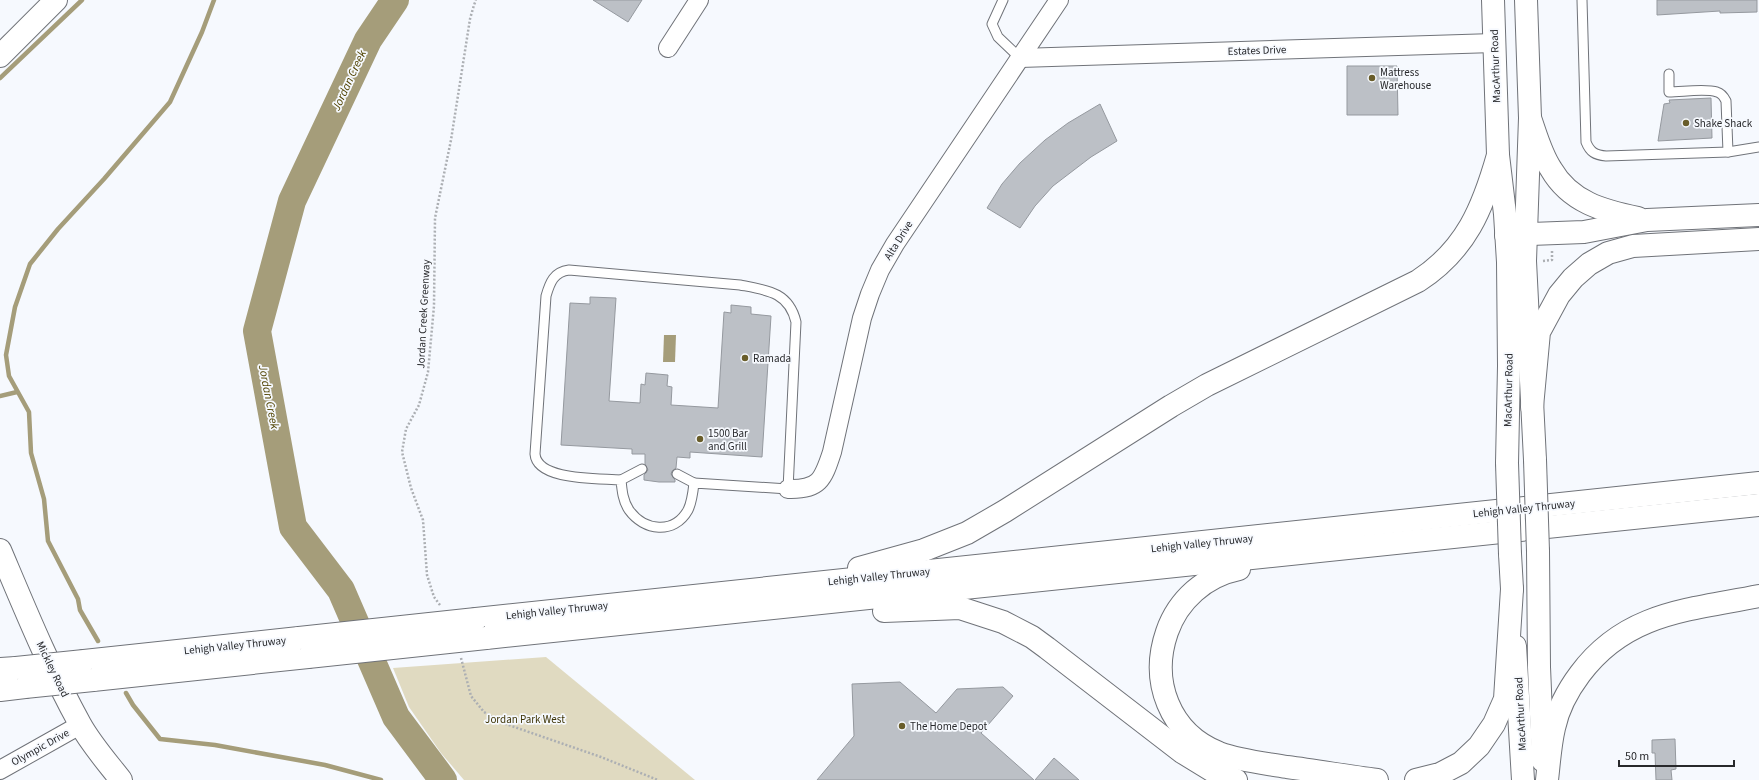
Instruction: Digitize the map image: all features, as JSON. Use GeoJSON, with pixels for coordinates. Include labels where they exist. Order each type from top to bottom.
{"type":"FeatureCollection","features":[{"type":"Feature","properties":{"kind":"main road"},"geometry":{"type":"LineString","coordinates":[[0,56],[56,0]]}},
{"type":"Feature","properties":{"kind":"main road","name":"MacArthur Road"},"geometry":{"type":"LineString","coordinates":[[1493,0],[1498,155],[1515,235],[1532,407],[1538,551],[1544,780]]}},
{"type":"Feature","properties":{"kind":"main road","name":"MacArthur Road"},"geometry":{"type":"LineString","coordinates":[[1523,780],[1510,554],[1507,463],[1509,366],[1508,262],[1515,235],[1530,118],[1526,0]]}},
{"type":"Feature","properties":{"kind":"main road"},"geometry":{"type":"LineString","coordinates":[[1530,118],[1551,169],[1568,190],[1579,200],[1614,214],[1647,220]]}},
{"type":"Feature","properties":{"kind":"main road"},"geometry":{"type":"LineString","coordinates":[[799,584],[924,550],[967,533],[986,523],[1207,385],[1418,281],[1449,257],[1466,235],[1486,196],[1498,155]]}},
{"type":"Feature","properties":{"kind":"main road"},"geometry":{"type":"LineString","coordinates":[[1515,235],[1589,231],[1647,220],[1759,215]]}},
{"type":"Feature","properties":{"kind":"main road"},"geometry":{"type":"LineString","coordinates":[[1532,407],[1539,332],[1559,295],[1573,278],[1589,264],[1608,253],[1633,246],[1759,239]]}},
{"type":"Feature","properties":{"kind":"main road","name":"Lehigh Valley Thruway"},"geometry":{"type":"LineString","coordinates":[[8,668],[1759,483]]}},
{"type":"Feature","properties":{"kind":"main road","name":"Lehigh Valley Thruway"},"geometry":{"type":"LineString","coordinates":[[0,690],[1759,505]]}},
{"type":"Feature","properties":{"kind":"main road","name":"Mickley Road"},"geometry":{"type":"LineString","coordinates":[[0,550],[43,650],[80,725],[121,780]]}},
{"type":"Feature","properties":{"kind":"main road"},"geometry":{"type":"LineString","coordinates":[[1309,553],[1223,572],[1208,580],[1194,591],[1176,613],[1165,638],[1160,671],[1163,691],[1171,710],[1183,727],[1199,742],[1218,752],[1250,761],[1377,780]]}},
{"type":"Feature","properties":{"kind":"main road"},"geometry":{"type":"LineString","coordinates":[[1416,780],[1440,774],[1461,763],[1480,746],[1494,724],[1505,699],[1512,589]]}},
{"type":"Feature","properties":{"kind":"main road"},"geometry":{"type":"LineString","coordinates":[[1547,780],[1553,729],[1563,702],[1576,679],[1602,648],[1624,632],[1660,617],[1759,596]]}},
{"type":"Feature","properties":{"kind":"main road"},"geometry":{"type":"LineString","coordinates":[[647,622],[960,608],[974,611],[1003,622],[1032,638],[1182,752],[1213,771],[1236,780]]}},
{"type":"Feature","properties":{"kind":"street"},"geometry":{"type":"LineString","coordinates":[[668,48],[699,0]]}},
{"type":"Feature","properties":{"kind":"street","name":"Alta Drive"},"geometry":{"type":"LineString","coordinates":[[788,489],[809,488],[821,480],[832,452],[862,318],[880,270],[894,244],[1059,0]]}},
{"type":"Feature","properties":{"kind":"street","name":"Estates Drive"},"geometry":{"type":"LineString","coordinates":[[1020,58],[1494,43]]}},
{"type":"Feature","properties":{"kind":"street","name":"Olympic Drive"},"geometry":{"type":"LineString","coordinates":[[0,770],[80,725]]}},
{"type":"Feature","properties":{"kind":"lane"},"geometry":{"type":"LineString","coordinates":[[1003,0],[992,24],[998,37],[1020,58]]}},
{"type":"Feature","properties":{"kind":"lane"},"geometry":{"type":"LineString","coordinates":[[1582,0],[1586,142],[1589,150],[1596,155],[1606,156],[1728,152],[1759,147]]}},
{"type":"Feature","properties":{"kind":"lane"},"geometry":{"type":"LineString","coordinates":[[1669,74],[1669,92],[1711,91],[1719,92],[1723,96],[1726,101],[1728,152]]}},
{"type":"Feature","properties":{"kind":"lane"},"geometry":{"type":"LineString","coordinates":[[642,469],[621,480],[556,475],[542,468],[536,459],[546,296],[554,276],[561,271],[569,270],[740,285],[759,289],[778,296],[788,302],[793,311],[796,322],[788,489],[694,483],[677,474]]}},
{"type":"Feature","properties":{"kind":"lane"},"geometry":{"type":"LineString","coordinates":[[621,480],[626,503],[634,517],[650,527],[660,528],[668,527],[674,524],[687,512],[691,502],[694,483]]}},
{"type":"Feature","properties":{"kind":"path","name":"Jordan Creek Greenway"},"geometry":{"type":"LineString","coordinates":[[441,607],[434,597],[427,575],[424,520],[411,488],[402,452],[406,429],[419,405],[428,372],[434,306],[435,218],[451,140],[470,19],[476,0]]}},
{"type":"Feature","properties":{"kind":"path"},"geometry":{"type":"LineString","coordinates":[[1539,261],[1552,260],[1552,244]]}},
{"type":"Feature","properties":{"kind":"path"},"geometry":{"type":"LineString","coordinates":[[460,653],[471,696],[484,712],[500,722],[608,760],[658,780]]}},
{"type":"Feature","properties":{"kind":"green space","name":"Jordan Park West"},"geometry":{"type":"Polygon","coordinates":[[[546,657],[695,780],[464,780],[441,753],[409,707],[393,668],[546,657]]]}},
{"type":"Feature","properties":{"kind":"shaded area"},"geometry":{"type":"Polygon","coordinates":[[[664,335],[676,335],[675,362],[663,362],[664,335]]]}},
{"type":"Feature","properties":{"kind":"building"},"geometry":{"type":"Polygon","coordinates":[[[593,0],[642,0],[628,22],[593,0]]]}},
{"type":"Feature","properties":{"kind":"building"},"geometry":{"type":"Polygon","coordinates":[[[1657,0],[1757,0],[1757,12],[1720,13],[1720,11],[1657,15],[1657,0]]]}},
{"type":"Feature","properties":{"kind":"building","name":"Mattress Warehouse"},"geometry":{"type":"Polygon","coordinates":[[[1347,66],[1397,66],[1398,115],[1347,115],[1347,66]]]}},
{"type":"Feature","properties":{"kind":"building","name":"Shake Shack"},"geometry":{"type":"Polygon","coordinates":[[[1711,98],[1712,138],[1658,141],[1664,104],[1670,103],[1669,100],[1711,98]]]}},
{"type":"Feature","properties":{"kind":"building"},"geometry":{"type":"Polygon","coordinates":[[[1100,104],[1117,141],[1091,157],[1053,186],[1035,206],[1020,228],[987,208],[1002,184],[1020,163],[1045,140],[1068,123],[1100,104]]]}},
{"type":"Feature","properties":{"kind":"building","name":"Ramada"},"geometry":{"type":"Polygon","coordinates":[[[590,297],[616,298],[609,401],[640,403],[641,384],[645,385],[646,373],[668,375],[667,386],[672,387],[671,405],[718,408],[724,312],[731,313],[731,305],[751,307],[751,314],[771,316],[762,457],[690,452],[690,458],[677,457],[676,468],[671,474],[675,482],[659,482],[644,480],[644,475],[648,470],[645,464],[645,454],[632,454],[632,449],[561,445],[570,303],[590,304],[590,297]]]}},
{"type":"Feature","properties":{"kind":"building","name":"The Home Depot"},"geometry":{"type":"Polygon","coordinates":[[[900,682],[936,713],[957,689],[1003,687],[1013,696],[981,733],[1034,780],[817,780],[854,736],[852,684],[900,682]]]}},
{"type":"Feature","properties":{"kind":"building"},"geometry":{"type":"Polygon","coordinates":[[[1675,739],[1676,769],[1671,770],[1672,780],[1656,780],[1655,753],[1652,753],[1652,740],[1675,739]]]}},
{"type":"Feature","properties":{"kind":"building"},"geometry":{"type":"Polygon","coordinates":[[[1054,758],[1079,780],[1035,780],[1054,758]]]}},
{"type":"Feature","properties":{"kind":"waterway"},"geometry":{"type":"LineString","coordinates":[[0,78],[82,0]]}},
{"type":"Feature","properties":{"kind":"waterway"},"geometry":{"type":"LineString","coordinates":[[98,641],[80,610],[78,599],[48,541],[44,499],[31,453],[29,412],[9,376],[6,355],[15,307],[30,264],[58,229],[104,179],[170,102],[202,32],[214,0]]}},
{"type":"Feature","properties":{"kind":"waterway","name":"Jordan Creek"},"geometry":{"type":"LineString","coordinates":[[395,0],[368,40],[292,201],[257,331],[293,527],[341,590],[396,717],[443,780]]}},
{"type":"Feature","properties":{"kind":"waterway"},"geometry":{"type":"LineString","coordinates":[[0,396],[17,392]]}},
{"type":"Feature","properties":{"kind":"waterway"},"geometry":{"type":"LineString","coordinates":[[126,693],[133,705],[160,739],[215,745],[325,765],[381,780]]}},
{"type":"Feature","properties":{"kind":"place","name":"Mattress Warehouse"},"geometry":{"type":"Point","coordinates":[1372,78]}},
{"type":"Feature","properties":{"kind":"place","name":"Shake Shack"},"geometry":{"type":"Point","coordinates":[1686,123]}},
{"type":"Feature","properties":{"kind":"place","name":"Ramada"},"geometry":{"type":"Point","coordinates":[745,358]}},
{"type":"Feature","properties":{"kind":"place","name":"1500 Bar and Grill"},"geometry":{"type":"Point","coordinates":[700,439]}},
{"type":"Feature","properties":{"kind":"place","name":"The Home Depot"},"geometry":{"type":"Point","coordinates":[902,726]}}]}
